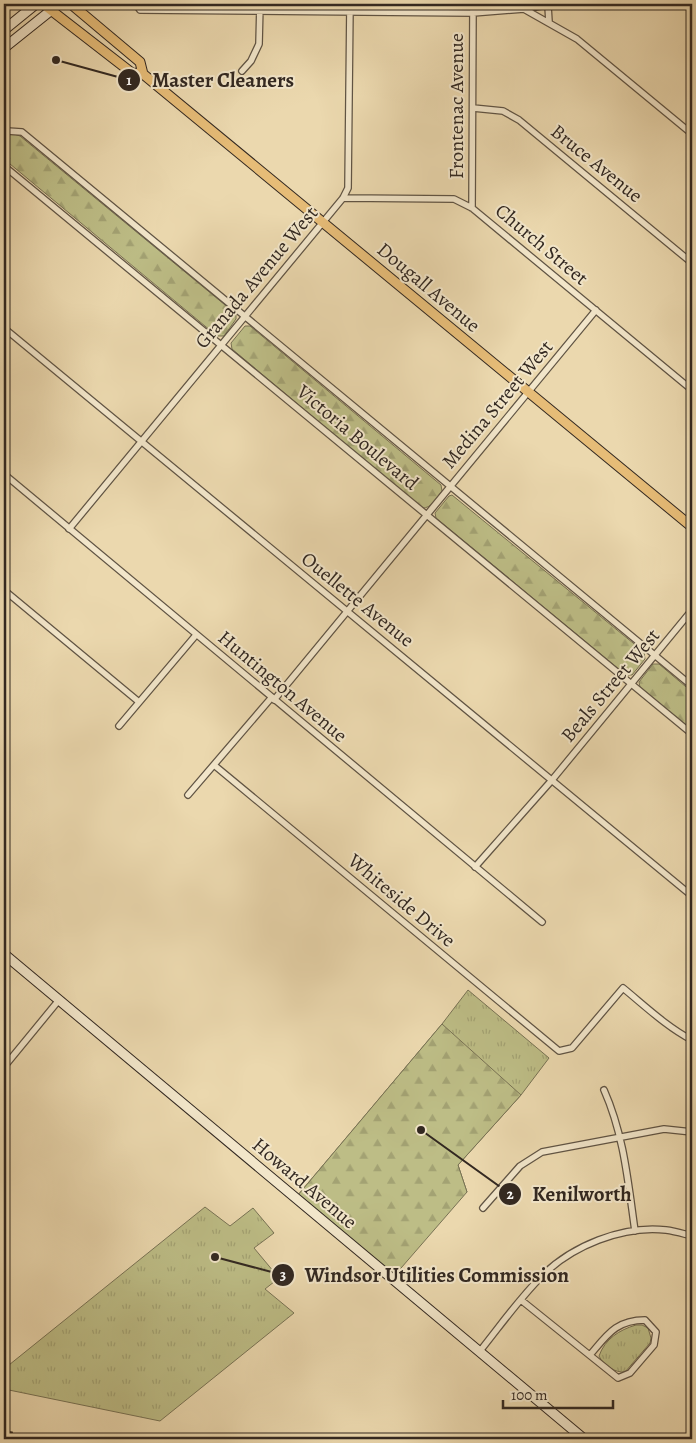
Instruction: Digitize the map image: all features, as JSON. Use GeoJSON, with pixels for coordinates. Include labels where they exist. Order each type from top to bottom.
{"type":"FeatureCollection","features":[{"type":"Feature","properties":{"kind":"main road","name":"Dougall Avenue"},"geometry":{"type":"LineString","coordinates":[[43,4],[132,73],[143,74],[692,527]]}},
{"type":"Feature","properties":{"kind":"main road","name":"Dougall Avenue"},"geometry":{"type":"LineString","coordinates":[[71,4],[140,62],[143,74]]}},
{"type":"Feature","properties":{"kind":"street"},"geometry":{"type":"LineString","coordinates":[[4,30],[36,4]]}},
{"type":"Feature","properties":{"kind":"street"},"geometry":{"type":"LineString","coordinates":[[4,48],[59,4]]}},
{"type":"Feature","properties":{"kind":"street"},"geometry":{"type":"LineString","coordinates":[[136,4],[140,10],[260,7],[350,12],[473,12],[551,5],[549,22]]}},
{"type":"Feature","properties":{"kind":"street","name":"Granada Avenue West"},"geometry":{"type":"LineString","coordinates":[[69,529],[343,198],[348,188],[350,4]]}},
{"type":"Feature","properties":{"kind":"street","name":"Frontenac Avenue"},"geometry":{"type":"LineString","coordinates":[[472,208],[473,4]]}},
{"type":"Feature","properties":{"kind":"street"},"geometry":{"type":"LineString","coordinates":[[524,6],[577,39],[692,134]]}},
{"type":"Feature","properties":{"kind":"street"},"geometry":{"type":"LineString","coordinates":[[242,71],[259,44],[260,7]]}},
{"type":"Feature","properties":{"kind":"street","name":"Bruce Avenue"},"geometry":{"type":"LineString","coordinates":[[473,108],[503,111],[519,120],[692,263]]}},
{"type":"Feature","properties":{"kind":"street","name":"Victoria Boulevard"},"geometry":{"type":"LineString","coordinates":[[4,132],[22,132],[692,686]]}},
{"type":"Feature","properties":{"kind":"street","name":"Victoria Boulevard"},"geometry":{"type":"LineString","coordinates":[[4,166],[692,734]]}},
{"type":"Feature","properties":{"kind":"street","name":"Church Street"},"geometry":{"type":"LineString","coordinates":[[343,198],[454,199],[472,208],[692,390]]}},
{"type":"Feature","properties":{"kind":"street","name":"Medina Street West"},"geometry":{"type":"LineString","coordinates":[[188,795],[348,612],[596,310]]}},
{"type":"Feature","properties":{"kind":"street","name":"Ouellette Avenue"},"geometry":{"type":"LineString","coordinates":[[4,328],[692,896]]}},
{"type":"Feature","properties":{"kind":"street","name":"Huntington Avenue"},"geometry":{"type":"LineString","coordinates":[[4,474],[542,922]]}},
{"type":"Feature","properties":{"kind":"street"},"geometry":{"type":"LineString","coordinates":[[4,590],[139,702]]}},
{"type":"Feature","properties":{"kind":"street","name":"Beals Street West"},"geometry":{"type":"LineString","coordinates":[[475,867],[552,780],[692,610]]}},
{"type":"Feature","properties":{"kind":"street"},"geometry":{"type":"LineString","coordinates":[[119,726],[196,634]]}},
{"type":"Feature","properties":{"kind":"street","name":"Whiteside Drive"},"geometry":{"type":"LineString","coordinates":[[214,765],[559,1051],[572,1048],[623,988],[656,1016],[692,1040]]}},
{"type":"Feature","properties":{"kind":"street","name":"Howard Avenue"},"geometry":{"type":"LineString","coordinates":[[4,954],[584,1439]]}},
{"type":"Feature","properties":{"kind":"street"},"geometry":{"type":"LineString","coordinates":[[4,1067],[59,1000]]}},
{"type":"Feature","properties":{"kind":"street"},"geometry":{"type":"LineString","coordinates":[[604,1090],[614,1113],[621,1137],[635,1231]]}},
{"type":"Feature","properties":{"kind":"street"},"geometry":{"type":"LineString","coordinates":[[483,1208],[520,1166],[542,1152],[664,1129],[692,1132]]}},
{"type":"Feature","properties":{"kind":"street"},"geometry":{"type":"LineString","coordinates":[[480,1351],[541,1277],[560,1260],[592,1242],[613,1234],[635,1231],[666,1230],[692,1236]]}},
{"type":"Feature","properties":{"kind":"street"},"geometry":{"type":"LineString","coordinates":[[522,1300],[590,1356],[618,1378],[630,1373],[654,1345],[656,1332],[645,1320],[630,1320],[609,1333],[590,1356]]}},
{"type":"Feature","properties":{"kind":"green space"},"geometry":{"type":"Polygon","coordinates":[[[11,133],[20,136],[236,314],[236,319],[224,336],[217,336],[4,159],[4,136],[11,133]]]}},
{"type":"Feature","properties":{"kind":"green space"},"geometry":{"type":"Polygon","coordinates":[[[245,326],[250,326],[441,485],[442,491],[434,502],[428,507],[422,508],[232,349],[231,343],[245,326]]]}},
{"type":"Feature","properties":{"kind":"green space"},"geometry":{"type":"Polygon","coordinates":[[[452,495],[644,652],[645,659],[632,675],[626,675],[436,518],[435,513],[452,495]]]}},
{"type":"Feature","properties":{"kind":"green space"},"geometry":{"type":"Polygon","coordinates":[[[653,664],[659,664],[692,692],[692,730],[640,687],[639,682],[653,664]]]}},
{"type":"Feature","properties":{"kind":"green space"},"geometry":{"type":"Polygon","coordinates":[[[468,990],[549,1058],[521,1095],[458,1165],[467,1192],[298,1195],[442,1024],[468,990]]]}},
{"type":"Feature","properties":{"kind":"green space"},"geometry":{"type":"Polygon","coordinates":[[[442,1024],[521,1095],[458,1165],[467,1192],[395,1275],[298,1195],[442,1024]]]}},
{"type":"Feature","properties":{"kind":"green space"},"geometry":{"type":"Polygon","coordinates":[[[205,1207],[230,1226],[253,1208],[274,1233],[254,1248],[279,1278],[265,1289],[294,1313],[160,1421],[4,1389],[4,1369],[205,1207]]]}},
{"type":"Feature","properties":{"kind":"green space"},"geometry":{"type":"Polygon","coordinates":[[[636,1325],[648,1328],[651,1338],[650,1343],[625,1372],[610,1368],[599,1356],[605,1345],[613,1336],[636,1325]]]}},
{"type":"Feature","properties":{"kind":"railway"},"geometry":{"type":"LineString","coordinates":[[4,1431],[42,1439]]}},
{"type":"Feature","properties":{"kind":"place","name":"Master Cleaners"},"geometry":{"type":"Point","coordinates":[56,60]}},
{"type":"Feature","properties":{"kind":"place","name":"Kenilworth"},"geometry":{"type":"Point","coordinates":[421,1130]}},
{"type":"Feature","properties":{"kind":"place","name":"Windsor Utilities Commission"},"geometry":{"type":"Point","coordinates":[215,1257]}}]}
